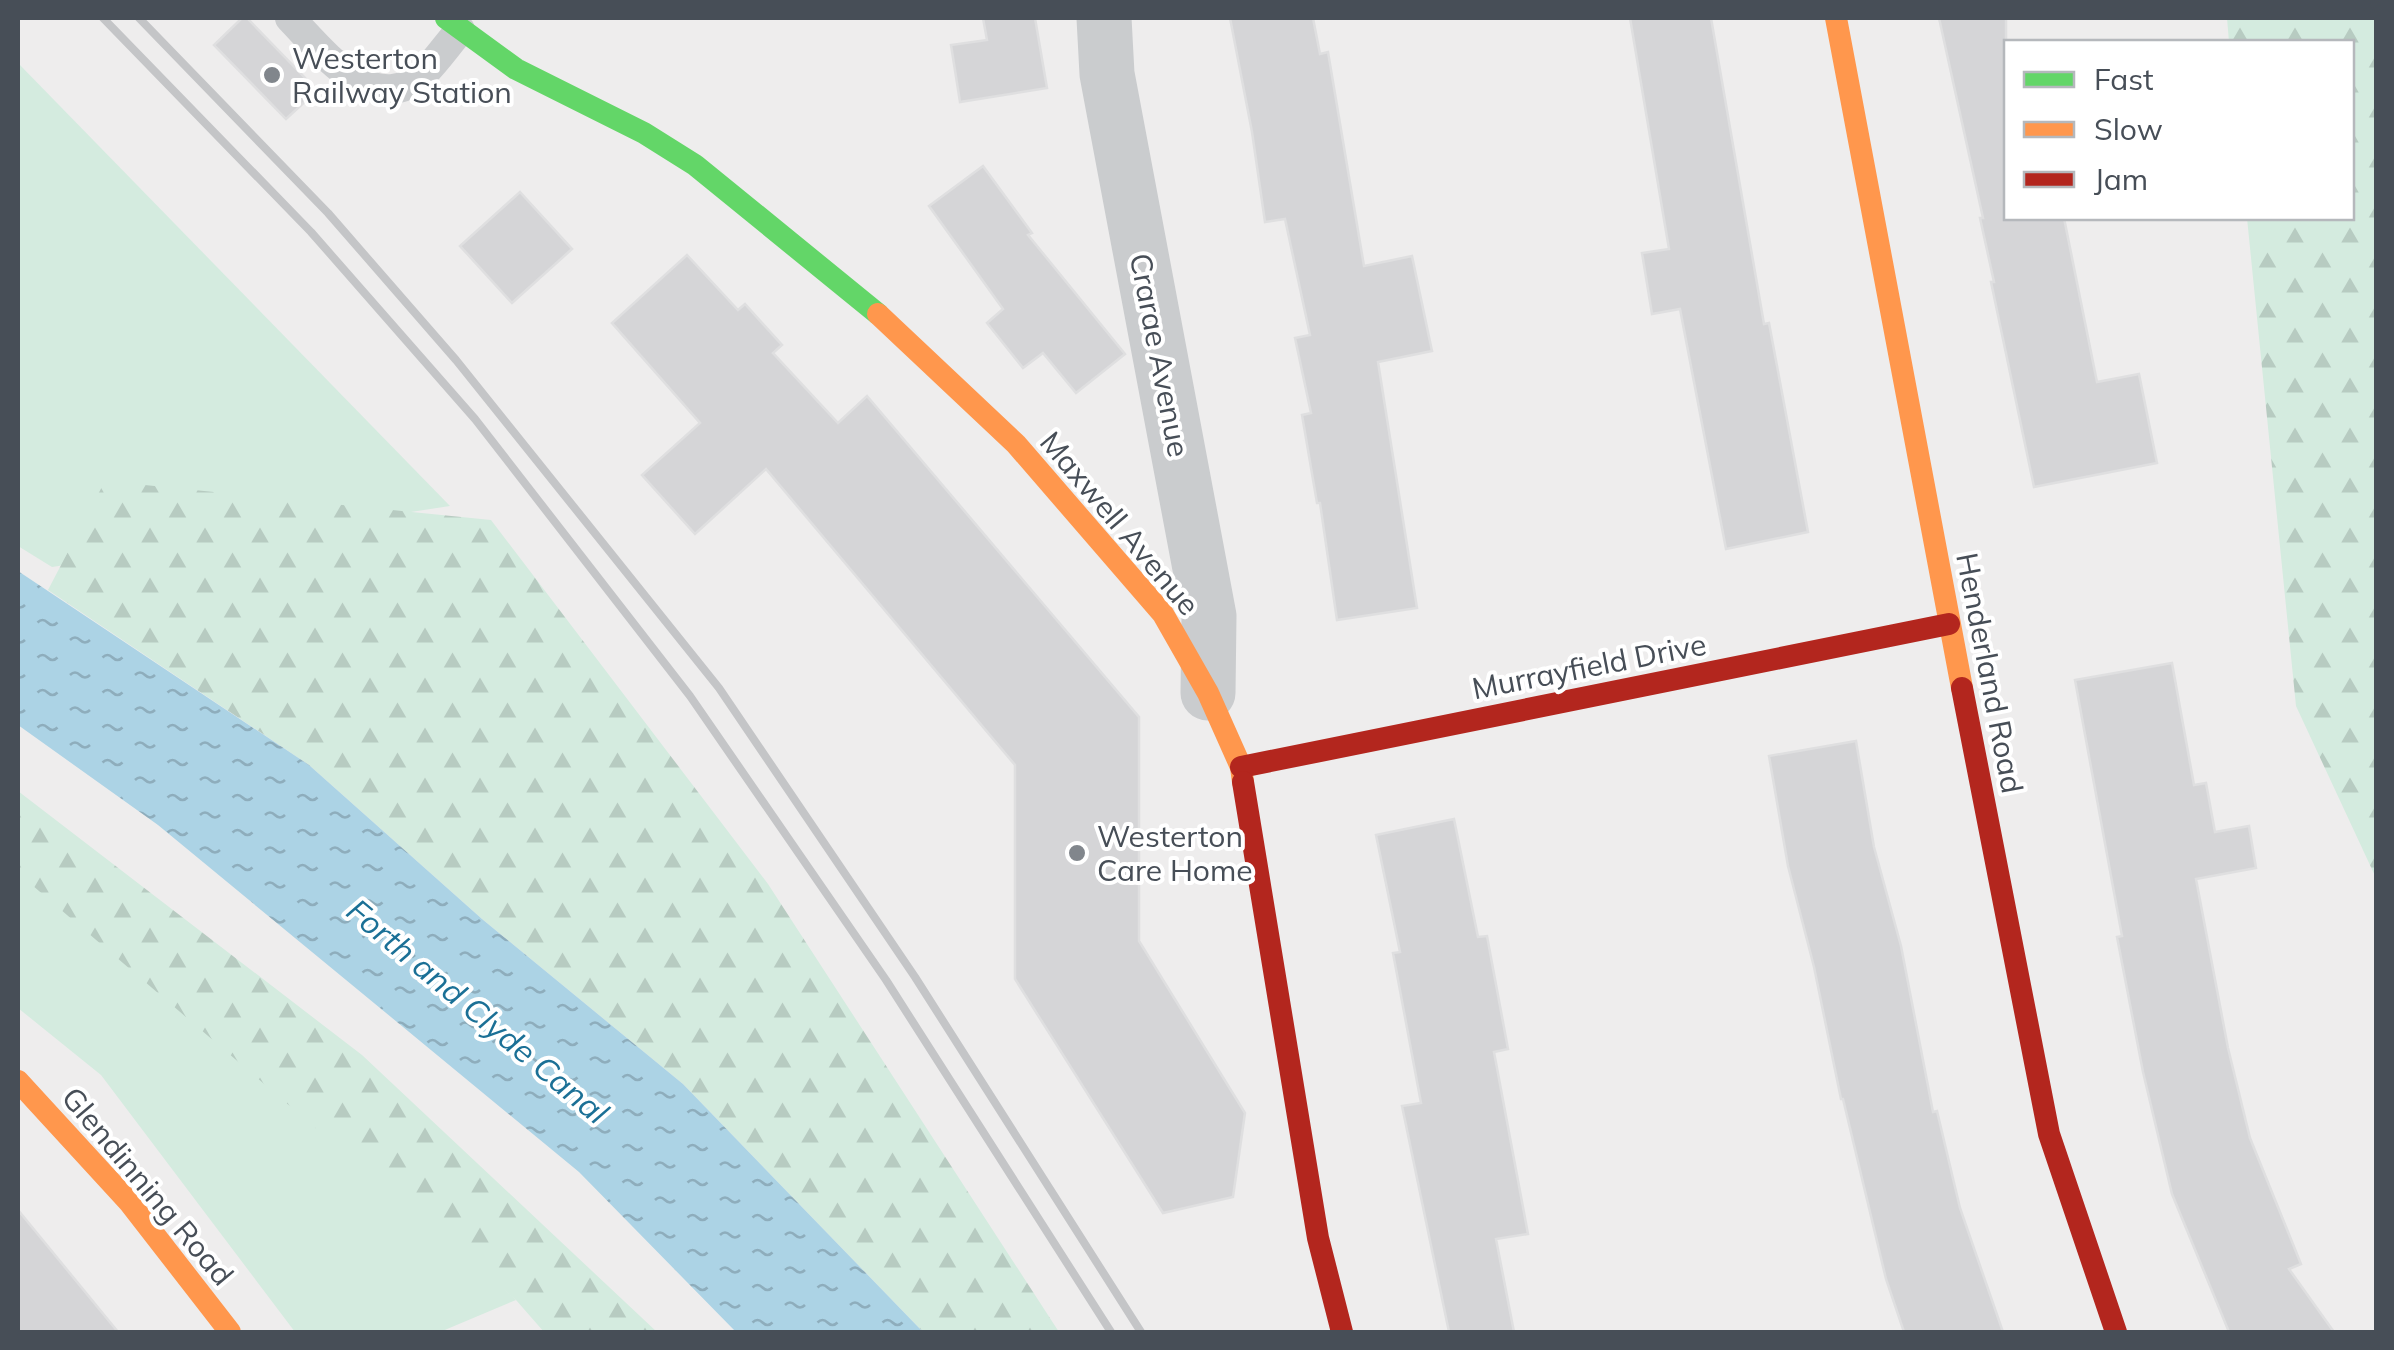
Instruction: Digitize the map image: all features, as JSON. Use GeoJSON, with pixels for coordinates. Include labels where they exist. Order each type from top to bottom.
{"type":"FeatureCollection","features":[{"type":"Feature","properties":{"kind":"street","name":"Crarae Avenue"},"geometry":{"type":"LineString","coordinates":[[1104,18],[1107,74],[1209,616],[1208,692]]}},
{"type":"Feature","properties":{"kind":"street","name":"Henderland Road"},"geometry":{"type":"LineString","coordinates":[[1836,18],[2049,1134],[2116,1332]]}},
{"type":"Feature","properties":{"kind":"street","name":"Maxwell Avenue"},"geometry":{"type":"LineString","coordinates":[[453,24],[516,69],[644,133],[695,166],[880,315],[1016,444],[1164,614],[1208,692],[1241,768],[1318,1238],[1342,1332]]}},
{"type":"Feature","properties":{"kind":"street","name":"Murrayfield Drive"},"geometry":{"type":"LineString","coordinates":[[1241,768],[1949,624]]}},
{"type":"Feature","properties":{"kind":"street","name":"Glendinning Road"},"geometry":{"type":"LineString","coordinates":[[18,1082],[75,1139],[176,1256],[230,1332]]}},
{"type":"Feature","properties":{"kind":"lane"},"geometry":{"type":"LineString","coordinates":[[290,18],[342,71],[362,84],[381,89],[407,85],[423,74],[453,24]]}},
{"type":"Feature","properties":{"kind":"green space"},"geometry":{"type":"Polygon","coordinates":[[[2227,18],[2376,18],[2376,878],[2296,706],[2247,220],[2354,220],[2354,40],[2229,40],[2227,18]]]}},
{"type":"Feature","properties":{"kind":"green space"},"geometry":{"type":"Polygon","coordinates":[[[18,63],[450,506],[52,567],[18,546],[18,63]]]}},
{"type":"Feature","properties":{"kind":"green space"},"geometry":{"type":"Polygon","coordinates":[[[105,481],[491,520],[768,884],[1059,1332],[923,1332],[683,1084],[482,919],[309,765],[48,590],[105,481]]]}},
{"type":"Feature","properties":{"kind":"green space"},"geometry":{"type":"Polygon","coordinates":[[[18,791],[362,1055],[657,1332],[544,1332],[516,1300],[18,873],[18,791]]]}},
{"type":"Feature","properties":{"kind":"green space"},"geometry":{"type":"Polygon","coordinates":[[[18,839],[516,1300],[440,1332],[295,1332],[101,1075],[18,1008],[18,839]]]}},
{"type":"Feature","properties":{"kind":"water","name":"Forth and Clyde Canal"},"geometry":{"type":"Polygon","coordinates":[[[18,571],[309,765],[482,919],[683,1084],[923,1332],[736,1332],[579,1172],[158,825],[18,725],[18,571]]]}},
{"type":"Feature","properties":{"kind":"building","name":"Westerton Railway Station"},"geometry":{"type":"Polygon","coordinates":[[[242,18],[247,18],[308,81],[308,99],[286,119],[214,45],[242,18]]]}},
{"type":"Feature","properties":{"kind":"building"},"geometry":{"type":"Polygon","coordinates":[[[983,18],[1035,18],[1047,88],[960,102],[951,45],[987,40],[983,18]]]}},
{"type":"Feature","properties":{"kind":"building"},"geometry":{"type":"Polygon","coordinates":[[[1230,18],[1313,18],[1320,54],[1328,52],[1364,266],[1412,256],[1432,351],[1378,362],[1417,608],[1337,620],[1302,415],[1311,413],[1295,338],[1310,335],[1285,219],[1265,222],[1230,18]]]}},
{"type":"Feature","properties":{"kind":"building"},"geometry":{"type":"Polygon","coordinates":[[[1630,18],[1711,18],[1764,324],[1769,323],[1808,532],[1726,549],[1680,309],[1652,314],[1642,253],[1669,249],[1630,18]]]}},
{"type":"Feature","properties":{"kind":"building"},"geometry":{"type":"Polygon","coordinates":[[[1939,18],[2006,18],[2004,220],[2064,220],[2097,382],[2139,374],[2157,463],[2034,487],[1991,282],[1983,218],[1939,18]]]}},
{"type":"Feature","properties":{"kind":"building"},"geometry":{"type":"Polygon","coordinates":[[[983,166],[1032,233],[1028,235],[1125,354],[1076,393],[1043,353],[1023,368],[987,323],[1003,309],[929,206],[983,166]]]}},
{"type":"Feature","properties":{"kind":"building"},"geometry":{"type":"Polygon","coordinates":[[[520,192],[572,249],[512,303],[460,246],[520,192]]]}},
{"type":"Feature","properties":{"kind":"building","name":"Westerton Care Home"},"geometry":{"type":"Polygon","coordinates":[[[687,255],[738,310],[745,304],[782,345],[773,353],[838,423],[867,396],[1139,717],[1139,941],[1245,1113],[1233,1197],[1163,1213],[1015,979],[1015,765],[766,469],[695,534],[642,475],[700,423],[612,323],[687,255]]]}},
{"type":"Feature","properties":{"kind":"building"},"geometry":{"type":"Polygon","coordinates":[[[2172,663],[2194,785],[2206,783],[2215,832],[2249,826],[2256,868],[2196,879],[2228,1048],[2250,1138],[2301,1264],[2289,1269],[2334,1332],[2229,1332],[2172,1194],[2117,937],[2122,936],[2075,680],[2172,663]]]}},
{"type":"Feature","properties":{"kind":"building"},"geometry":{"type":"Polygon","coordinates":[[[1856,741],[1874,847],[1901,946],[1933,1112],[1937,1111],[1960,1208],[2003,1332],[1904,1332],[1886,1279],[1841,1099],[1788,866],[1769,756],[1856,741]]]}},
{"type":"Feature","properties":{"kind":"building"},"geometry":{"type":"Polygon","coordinates":[[[1454,819],[1478,937],[1487,936],[1508,1049],[1494,1052],[1528,1234],[1496,1239],[1514,1332],[1449,1332],[1402,1106],[1421,1103],[1393,953],[1400,952],[1376,835],[1454,819]]]}},
{"type":"Feature","properties":{"kind":"building"},"geometry":{"type":"Polygon","coordinates":[[[18,1210],[118,1332],[18,1332],[18,1210]]]}},
{"type":"Feature","properties":{"kind":"railway"},"geometry":{"type":"LineString","coordinates":[[103,18],[311,232],[475,419],[690,696],[886,980],[1111,1332]]}},
{"type":"Feature","properties":{"kind":"railway"},"geometry":{"type":"LineString","coordinates":[[139,18],[328,213],[456,360],[719,688],[915,977],[1141,1332]]}},
{"type":"Feature","properties":{"kind":"traffic: fast"},"geometry":{"type":"LineString","coordinates":[[446,18],[516,69],[644,133],[695,165],[878,314]]}},
{"type":"Feature","properties":{"kind":"traffic: slow"},"geometry":{"type":"LineString","coordinates":[[1836,18],[1962,688]]}},
{"type":"Feature","properties":{"kind":"traffic: slow"},"geometry":{"type":"LineString","coordinates":[[878,314],[1016,444],[1163,614],[1208,693],[1241,767],[1243,782]]}},
{"type":"Feature","properties":{"kind":"traffic: slow"},"geometry":{"type":"LineString","coordinates":[[18,1081],[129,1202],[230,1332]]}},
{"type":"Feature","properties":{"kind":"traffic: jam"},"geometry":{"type":"LineString","coordinates":[[1241,767],[1949,624]]}},
{"type":"Feature","properties":{"kind":"traffic: jam"},"geometry":{"type":"LineString","coordinates":[[1962,688],[2049,1134],[2116,1332]]}},
{"type":"Feature","properties":{"kind":"traffic: jam"},"geometry":{"type":"LineString","coordinates":[[1243,782],[1318,1238],[1342,1332]]}},
{"type":"Feature","properties":{"kind":"place","name":"Westerton Railway Station"},"geometry":{"type":"Point","coordinates":[272,75]}},
{"type":"Feature","properties":{"kind":"place","name":"Westerton Care Home"},"geometry":{"type":"Point","coordinates":[1077,853]}}]}
